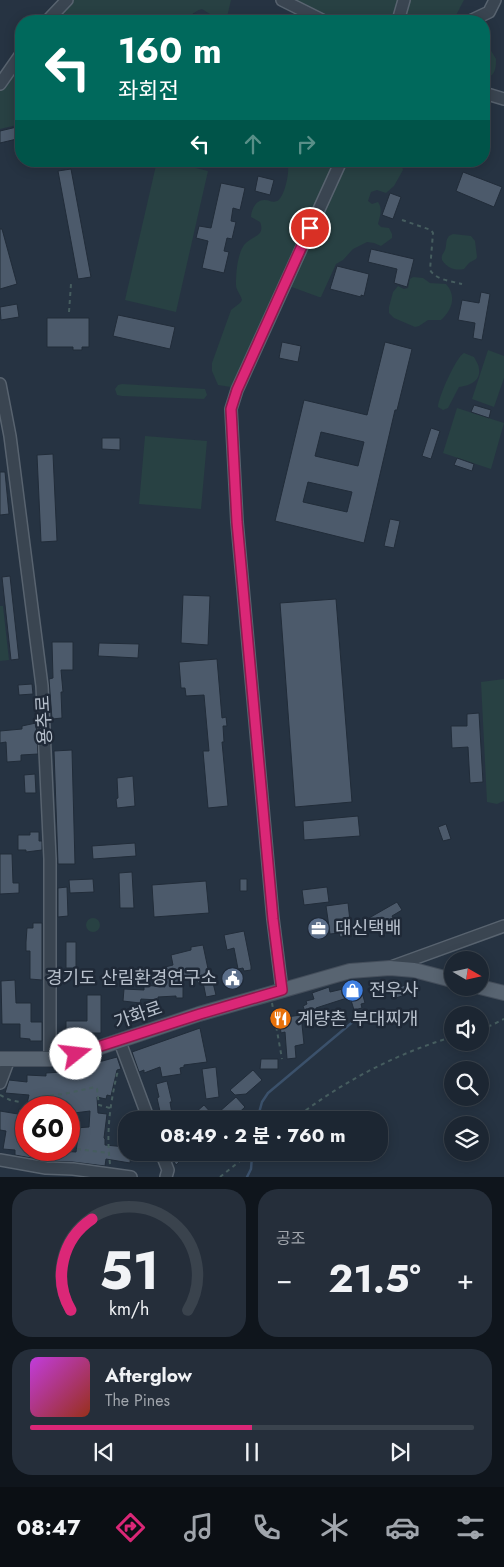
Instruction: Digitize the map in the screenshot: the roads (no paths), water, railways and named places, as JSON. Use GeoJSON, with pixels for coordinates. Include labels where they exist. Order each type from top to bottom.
{"type":"FeatureCollection","features":[{"type":"Feature","properties":{"kind":"main road","name":"가화로"},"geometry":{"type":"LineString","coordinates":[[5,1059],[50,1059],[76,1054],[120,1042],[200,1014],[350,971],[390,968],[419,971],[444,978]]}},
{"type":"Feature","properties":{"kind":"main road"},"geometry":{"type":"LineString","coordinates":[[489,989],[504,993]]}},
{"type":"Feature","properties":{"kind":"street"},"geometry":{"type":"LineString","coordinates":[[53,15],[67,0]]}},
{"type":"Feature","properties":{"kind":"street"},"geometry":{"type":"LineString","coordinates":[[282,0],[312,15]]}},
{"type":"Feature","properties":{"kind":"street"},"geometry":{"type":"LineString","coordinates":[[400,15],[404,0]]}},
{"type":"Feature","properties":{"kind":"street"},"geometry":{"type":"LineString","coordinates":[[483,15],[489,12],[495,0]]}},
{"type":"Feature","properties":{"kind":"street"},"geometry":{"type":"LineString","coordinates":[[0,84],[15,63]]}},
{"type":"Feature","properties":{"kind":"street"},"geometry":{"type":"LineString","coordinates":[[490,95],[504,99]]}},
{"type":"Feature","properties":{"kind":"street"},"geometry":{"type":"LineString","coordinates":[[276,992],[273,919],[237,522],[231,409],[237,390],[338,167]]}},
{"type":"Feature","properties":{"kind":"street","name":"용추로"},"geometry":{"type":"LineString","coordinates":[[0,384],[10,436],[42,686],[50,869],[50,1059]]}},
{"type":"Feature","properties":{"kind":"street"},"geometry":{"type":"LineString","coordinates":[[390,968],[504,926]]}},
{"type":"Feature","properties":{"kind":"street"},"geometry":{"type":"LineString","coordinates":[[120,1042],[146,1111]]}},
{"type":"Feature","properties":{"kind":"street"},"geometry":{"type":"LineString","coordinates":[[0,1083],[5,1059]]}},
{"type":"Feature","properties":{"kind":"street"},"geometry":{"type":"LineString","coordinates":[[0,1160],[34,1166],[131,1177]]}},
{"type":"Feature","properties":{"kind":"street"},"geometry":{"type":"LineString","coordinates":[[164,1161],[168,1170],[166,1177]]}},
{"type":"Feature","properties":{"kind":"street"},"geometry":{"type":"LineString","coordinates":[[0,1170],[34,1166]]}},
{"type":"Feature","properties":{"kind":"waterway"},"geometry":{"type":"LineString","coordinates":[[260,1111],[262,1102],[268,1093],[355,1020]]}},
{"type":"Feature","properties":{"kind":"waterway"},"geometry":{"type":"LineString","coordinates":[[247,1177],[251,1169],[252,1161]]}},
{"type":"Feature","properties":{"kind":"place","name":"대신택배"},"geometry":{"type":"Point","coordinates":[319,928]}},
{"type":"Feature","properties":{"kind":"place","name":"경기도 산림환경연구소"},"geometry":{"type":"Point","coordinates":[233,978]}},
{"type":"Feature","properties":{"kind":"place","name":"전우사"},"geometry":{"type":"Point","coordinates":[353,990]}},
{"type":"Feature","properties":{"kind":"place","name":"계량촌 부대찌개"},"geometry":{"type":"Point","coordinates":[281,1019]}}]}
